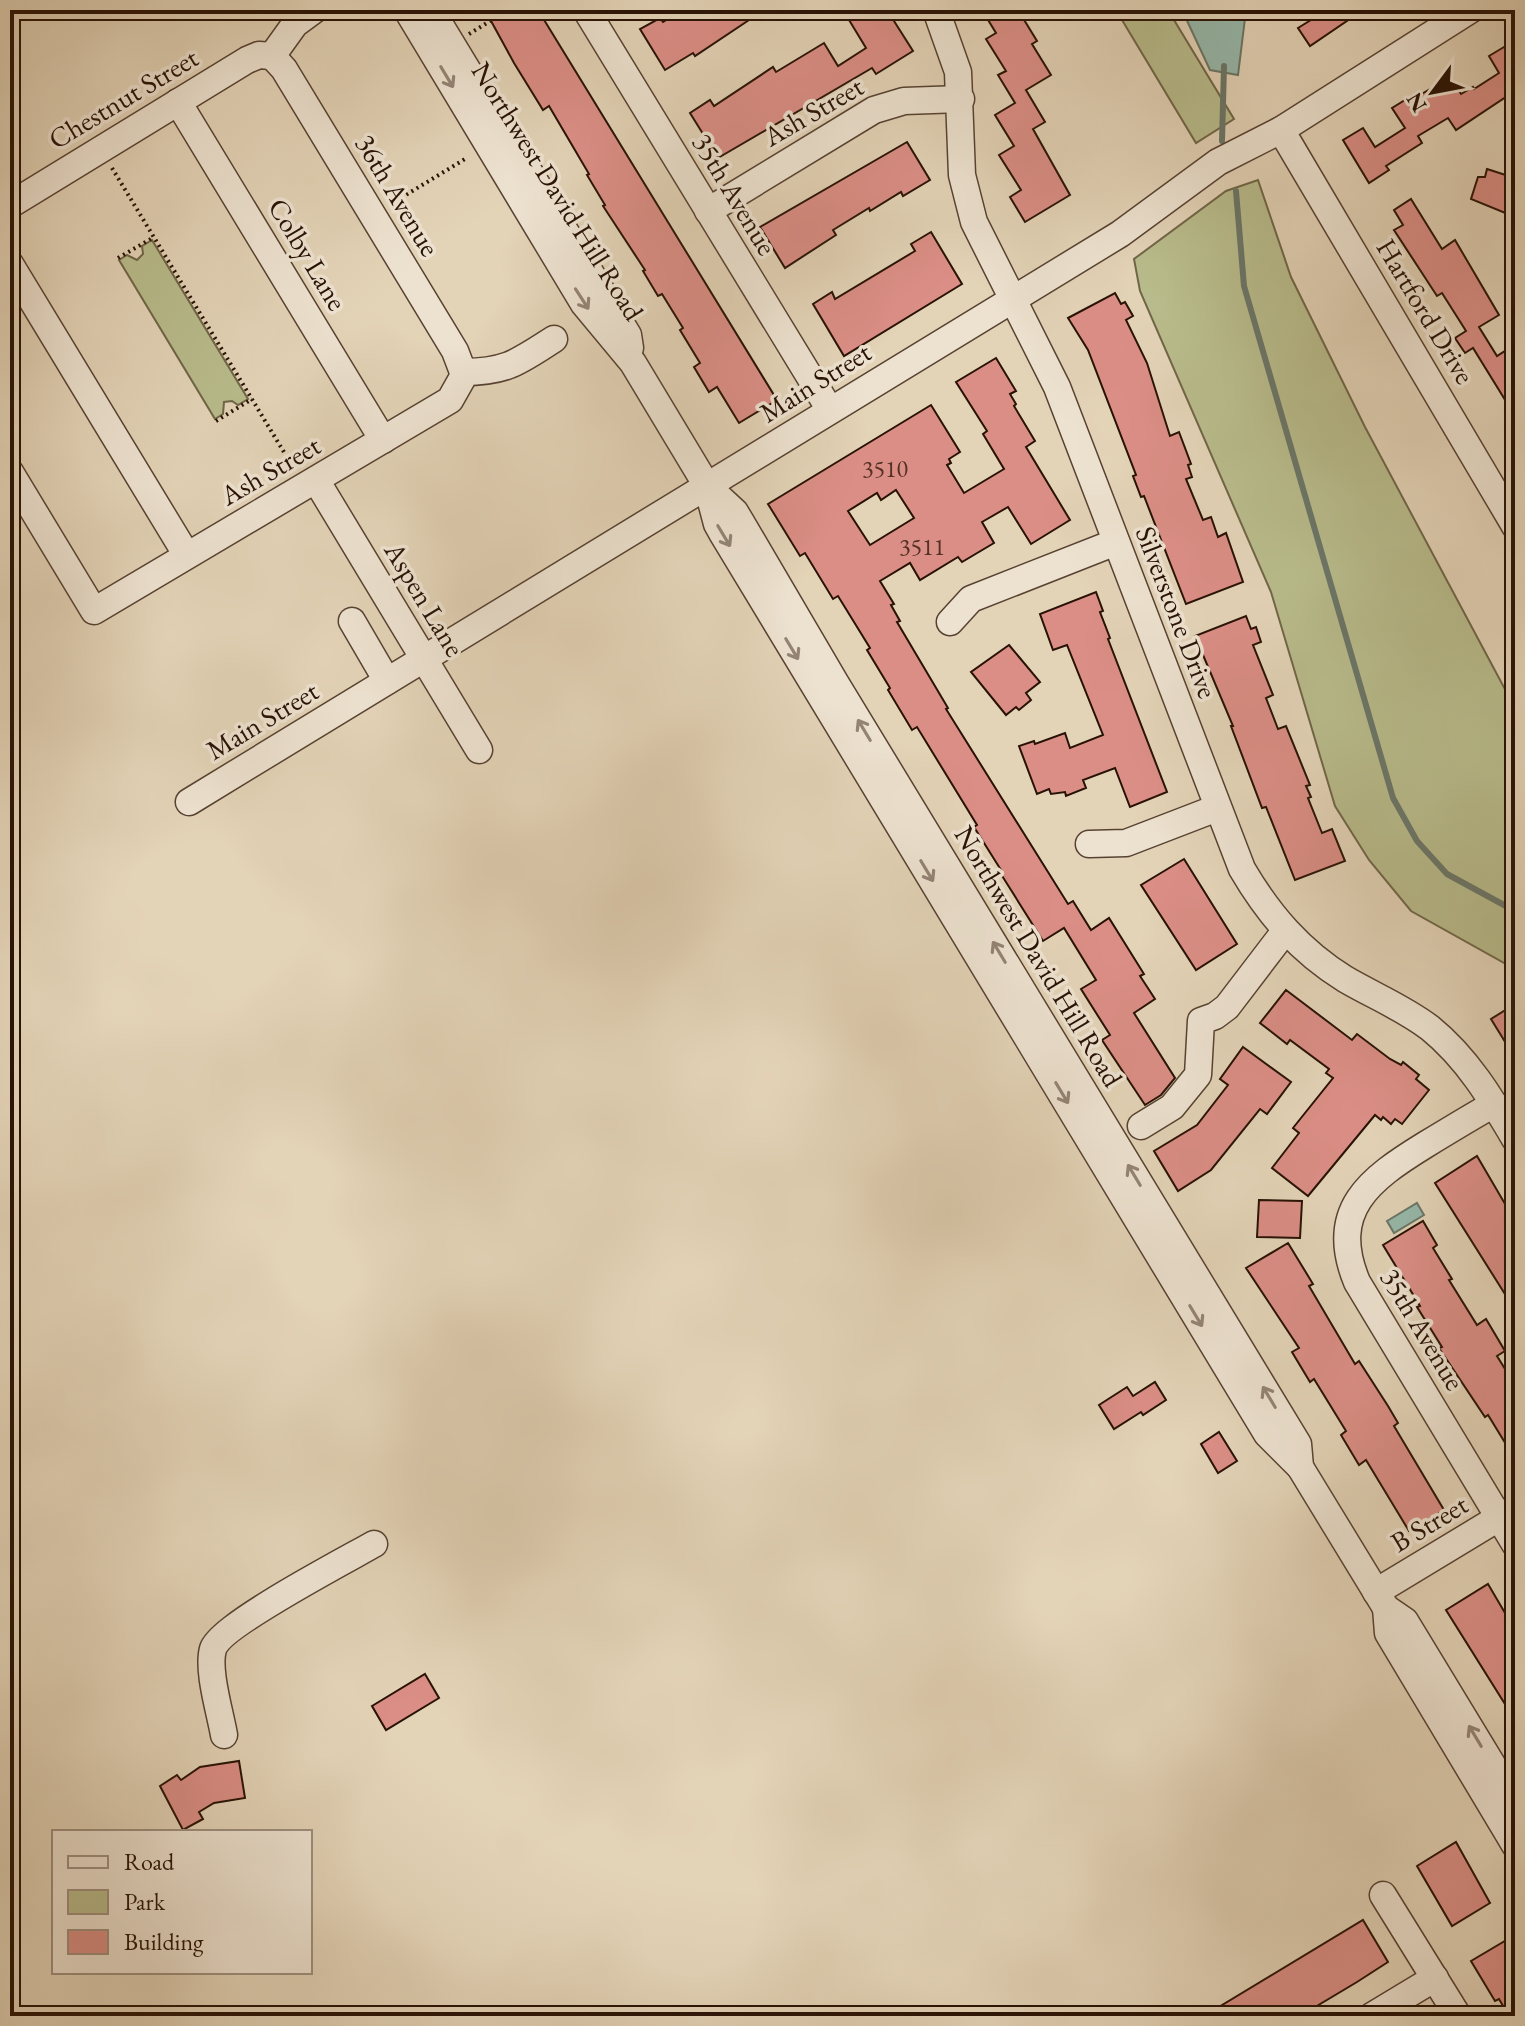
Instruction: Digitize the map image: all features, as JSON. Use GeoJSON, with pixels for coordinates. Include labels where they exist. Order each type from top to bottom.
{"type":"FeatureCollection","features":[{"type":"Feature","properties":{"kind":"street"},"geometry":{"type":"LineString","coordinates":[[272,56],[295,24],[314,10]]}},
{"type":"Feature","properties":{"kind":"street","name":"Northwest David Hill Road"},"geometry":{"type":"LineString","coordinates":[[407,10],[584,304],[633,363],[707,486],[735,512],[1298,1444],[1300,1467],[1381,1600],[1405,1621],[1515,1802]]}},
{"type":"Feature","properties":{"kind":"street","name":"Northwest David Hill Road"},"geometry":{"type":"LineString","coordinates":[[431,10],[628,335],[633,363]]}},
{"type":"Feature","properties":{"kind":"street","name":"Silverstone Drive"},"geometry":{"type":"LineString","coordinates":[[936,10],[954,54],[961,99],[963,186],[981,238],[1057,387],[1242,869],[1259,899],[1285,931],[1326,966],[1393,1003],[1431,1029],[1464,1061],[1515,1139]]}},
{"type":"Feature","properties":{"kind":"street","name":"Main Street"},"geometry":{"type":"LineString","coordinates":[[189,802],[1120,234],[1218,162],[1281,130],[1470,10]]}},
{"type":"Feature","properties":{"kind":"street","name":"35th Avenue"},"geometry":{"type":"LineString","coordinates":[[592,12],[708,211],[830,410]]}},
{"type":"Feature","properties":{"kind":"street","name":"Chestnut Street"},"geometry":{"type":"LineString","coordinates":[[10,205],[247,60],[259,55],[272,56]]}},
{"type":"Feature","properties":{"kind":"street","name":"36th Avenue"},"geometry":{"type":"LineString","coordinates":[[272,56],[284,69],[365,202],[455,351],[463,372]]}},
{"type":"Feature","properties":{"kind":"street","name":"Ash Street"},"geometry":{"type":"LineString","coordinates":[[708,211],[874,110],[904,101],[961,99]]}},
{"type":"Feature","properties":{"kind":"street","name":"Colby Lane"},"geometry":{"type":"LineString","coordinates":[[178,102],[383,440]]}},
{"type":"Feature","properties":{"kind":"street","name":"Hartford Drive"},"geometry":{"type":"LineString","coordinates":[[1281,130],[1515,526]]}},
{"type":"Feature","properties":{"kind":"street"},"geometry":{"type":"LineString","coordinates":[[10,264],[186,554]]}},
{"type":"Feature","properties":{"kind":"street"},"geometry":{"type":"LineString","coordinates":[[463,372],[491,372],[508,368],[554,339]]}},
{"type":"Feature","properties":{"kind":"street","name":"Ash Street"},"geometry":{"type":"LineString","coordinates":[[10,472],[94,611],[450,400],[463,372]]}},
{"type":"Feature","properties":{"kind":"street","name":"Aspen Lane"},"geometry":{"type":"LineString","coordinates":[[316,480],[479,750]]}},
{"type":"Feature","properties":{"kind":"street"},"geometry":{"type":"LineString","coordinates":[[950,622],[971,599],[1116,542]]}},
{"type":"Feature","properties":{"kind":"street"},"geometry":{"type":"LineString","coordinates":[[352,621],[387,681]]}},
{"type":"Feature","properties":{"kind":"street"},"geometry":{"type":"LineString","coordinates":[[1089,844],[1126,843],[1217,808]]}},
{"type":"Feature","properties":{"kind":"street"},"geometry":{"type":"LineString","coordinates":[[1141,1126],[1172,1107],[1198,1075],[1201,1021],[1227,1007],[1285,931]]}},
{"type":"Feature","properties":{"kind":"street","name":"35th Avenue"},"geometry":{"type":"LineString","coordinates":[[1494,1104],[1378,1175],[1355,1206],[1348,1244],[1351,1268],[1361,1289],[1507,1513],[1515,1544]]}},
{"type":"Feature","properties":{"kind":"street","name":"B Street"},"geometry":{"type":"LineString","coordinates":[[1381,1600],[1507,1513]]}},
{"type":"Feature","properties":{"kind":"street"},"geometry":{"type":"LineString","coordinates":[[224,1735],[212,1667],[212,1652],[216,1643],[229,1629],[374,1544]]}},
{"type":"Feature","properties":{"kind":"street","name":"Northwest David Hill Road"},"geometry":{"type":"LineString","coordinates":[[1381,1600],[1388,1633],[1515,1845]]}},
{"type":"Feature","properties":{"kind":"street"},"geometry":{"type":"LineString","coordinates":[[1383,1895],[1458,2016]]}},
{"type":"Feature","properties":{"kind":"street"},"geometry":{"type":"LineString","coordinates":[[1372,2016],[1435,1978]]}},
{"type":"Feature","properties":{"kind":"path"},"geometry":{"type":"LineString","coordinates":[[451,44],[508,10]]}},
{"type":"Feature","properties":{"kind":"path"},"geometry":{"type":"LineString","coordinates":[[385,208],[465,159]]}},
{"type":"Feature","properties":{"kind":"path"},"geometry":{"type":"LineString","coordinates":[[112,168],[293,467]]}},
{"type":"Feature","properties":{"kind":"path"},"geometry":{"type":"LineString","coordinates":[[118,258],[154,237]]}},
{"type":"Feature","properties":{"kind":"path"},"geometry":{"type":"LineString","coordinates":[[216,421],[252,399]]}},
{"type":"Feature","properties":{"kind":"green space"},"geometry":{"type":"Polygon","coordinates":[[[1116,10],[1179,10],[1171,15],[1234,119],[1196,143],[1116,10]]]}},
{"type":"Feature","properties":{"kind":"green space"},"geometry":{"type":"Polygon","coordinates":[[[1258,180],[1291,277],[1365,427],[1515,708],[1515,969],[1411,911],[1369,860],[1335,806],[1271,592],[1140,291],[1134,259],[1226,191],[1258,180]]]}},
{"type":"Feature","properties":{"kind":"green space"},"geometry":{"type":"Polygon","coordinates":[[[152,240],[248,399],[238,405],[232,401],[224,402],[223,414],[215,419],[119,260],[127,255],[137,260],[143,254],[142,246],[152,240]]]}},
{"type":"Feature","properties":{"kind":"shaded area"},"geometry":{"type":"Polygon","coordinates":[[[1182,10],[1246,10],[1238,75],[1210,70],[1182,10]]]}},
{"type":"Feature","properties":{"kind":"shaded area"},"geometry":{"type":"Polygon","coordinates":[[[1417,1203],[1424,1215],[1394,1233],[1387,1221],[1417,1203]]]}},
{"type":"Feature","properties":{"kind":"building"},"geometry":{"type":"Polygon","coordinates":[[[485,10],[538,10],[777,400],[739,423],[717,387],[709,392],[694,367],[700,363],[680,330],[683,328],[662,294],[658,296],[645,270],[603,206],[589,174],[549,106],[543,110],[485,10]]]}},
{"type":"Feature","properties":{"kind":"building"},"geometry":{"type":"Polygon","coordinates":[[[683,10],[742,10],[749,20],[695,56],[693,53],[665,70],[640,29],[660,18],[663,22],[683,10]]]}},
{"type":"Feature","properties":{"kind":"building"},"geometry":{"type":"Polygon","coordinates":[[[843,10],[887,10],[913,51],[876,74],[872,68],[718,158],[690,113],[710,100],[714,106],[773,67],[776,72],[824,43],[838,66],[866,48],[843,10]]]}},
{"type":"Feature","properties":{"kind":"building"},"geometry":{"type":"Polygon","coordinates":[[[982,10],[1018,10],[1037,41],[1032,44],[1051,75],[1026,90],[1045,122],[1033,129],[1070,195],[1025,222],[1010,197],[1021,190],[999,155],[1014,146],[995,115],[1015,103],[998,75],[1006,71],[986,39],[996,33],[982,10]]]}},
{"type":"Feature","properties":{"kind":"building"},"geometry":{"type":"Polygon","coordinates":[[[1316,10],[1363,10],[1310,46],[1298,28],[1319,15],[1316,10]]]}},
{"type":"Feature","properties":{"kind":"building"},"geometry":{"type":"Polygon","coordinates":[[[1509,44],[1515,54],[1515,98],[1512,93],[1456,130],[1448,118],[1418,136],[1422,143],[1386,166],[1389,170],[1369,183],[1343,140],[1363,128],[1375,147],[1405,128],[1392,108],[1450,77],[1461,94],[1474,89],[1499,73],[1489,56],[1509,44]]]}},
{"type":"Feature","properties":{"kind":"building"},"geometry":{"type":"Polygon","coordinates":[[[907,142],[930,180],[903,196],[901,192],[870,211],[869,208],[833,230],[836,235],[785,268],[760,227],[907,142]]]}},
{"type":"Feature","properties":{"kind":"building"},"geometry":{"type":"Polygon","coordinates":[[[1487,169],[1515,178],[1515,217],[1471,199],[1478,177],[1485,177],[1487,169]]]}},
{"type":"Feature","properties":{"kind":"building"},"geometry":{"type":"Polygon","coordinates":[[[1411,199],[1442,249],[1455,240],[1499,315],[1479,327],[1497,356],[1505,351],[1515,367],[1515,416],[1473,348],[1465,353],[1455,338],[1466,331],[1442,293],[1437,296],[1394,230],[1403,225],[1394,210],[1411,199]]]}},
{"type":"Feature","properties":{"kind":"building"},"geometry":{"type":"Polygon","coordinates":[[[931,232],[962,284],[844,356],[813,304],[832,292],[835,299],[915,251],[911,244],[931,232]]]}},
{"type":"Feature","properties":{"kind":"building"},"geometry":{"type":"Polygon","coordinates":[[[1115,293],[1133,316],[1126,320],[1147,363],[1170,436],[1179,432],[1191,464],[1188,465],[1192,477],[1186,479],[1203,520],[1211,517],[1218,537],[1226,533],[1243,582],[1186,604],[1144,496],[1141,497],[1133,476],[1136,475],[1088,350],[1068,318],[1115,293]]]}},
{"type":"Feature","properties":{"kind":"building"},"geometry":{"type":"Polygon","coordinates":[[[996,358],[1016,391],[1010,394],[1016,404],[1014,406],[1035,441],[1026,447],[1070,520],[1031,544],[1008,507],[982,522],[994,543],[962,562],[958,557],[920,580],[910,563],[880,581],[894,604],[891,605],[900,621],[897,622],[946,709],[1068,904],[1073,901],[1091,930],[1109,918],[1144,974],[1140,976],[1155,999],[1134,1013],[1175,1078],[1161,1095],[1145,1105],[1102,1040],[1110,1035],[1081,989],[1096,980],[1064,928],[1043,941],[917,727],[912,730],[888,690],[890,688],[867,650],[870,648],[838,596],[833,599],[805,553],[800,556],[768,504],[931,405],[960,452],[949,459],[951,463],[947,465],[964,493],[1004,469],[983,434],[987,431],[956,382],[996,358]],[[896,490],[881,500],[877,493],[848,511],[870,545],[914,518],[896,490]]]}},
{"type":"Feature","properties":{"kind":"building"},"geometry":{"type":"Polygon","coordinates":[[[1096,592],[1108,639],[1167,792],[1130,807],[1115,768],[1083,780],[1086,788],[1066,796],[1065,792],[1051,794],[1049,789],[1037,794],[1019,746],[1034,741],[1035,744],[1065,733],[1070,748],[1103,735],[1067,645],[1053,650],[1040,614],[1096,592]]]}},
{"type":"Feature","properties":{"kind":"building"},"geometry":{"type":"Polygon","coordinates":[[[1246,616],[1251,629],[1256,627],[1261,642],[1253,645],[1273,695],[1266,698],[1278,729],[1286,726],[1310,785],[1306,786],[1311,797],[1308,798],[1322,833],[1332,829],[1345,861],[1295,880],[1266,807],[1262,808],[1233,726],[1195,636],[1246,616]]]}},
{"type":"Feature","properties":{"kind":"building"},"geometry":{"type":"Polygon","coordinates":[[[1009,645],[1040,682],[1026,693],[1031,700],[1019,710],[1016,707],[1006,715],[971,672],[1009,645]]]}},
{"type":"Feature","properties":{"kind":"building"},"geometry":{"type":"Polygon","coordinates":[[[1184,859],[1237,944],[1196,970],[1141,885],[1184,859]]]}},
{"type":"Feature","properties":{"kind":"building"},"geometry":{"type":"Polygon","coordinates":[[[1286,990],[1352,1040],[1357,1034],[1390,1059],[1401,1065],[1403,1062],[1419,1075],[1416,1079],[1429,1090],[1402,1124],[1395,1119],[1391,1124],[1375,1115],[1308,1196],[1272,1168],[1299,1133],[1293,1128],[1333,1078],[1326,1073],[1329,1069],[1290,1040],[1287,1044],[1260,1023],[1286,990]]]}},
{"type":"Feature","properties":{"kind":"building"},"geometry":{"type":"Polygon","coordinates":[[[1515,1004],[1515,1058],[1491,1019],[1515,1004]]]}},
{"type":"Feature","properties":{"kind":"building"},"geometry":{"type":"Polygon","coordinates":[[[1243,1047],[1291,1082],[1267,1114],[1260,1109],[1211,1170],[1178,1191],[1154,1151],[1197,1125],[1228,1085],[1220,1079],[1243,1047]]]}},
{"type":"Feature","properties":{"kind":"building"},"geometry":{"type":"Polygon","coordinates":[[[1477,1156],[1515,1221],[1515,1310],[1435,1183],[1477,1156]]]}},
{"type":"Feature","properties":{"kind":"building"},"geometry":{"type":"Polygon","coordinates":[[[1259,1200],[1302,1201],[1300,1238],[1257,1237],[1259,1200]]]}},
{"type":"Feature","properties":{"kind":"building"},"geometry":{"type":"Polygon","coordinates":[[[1423,1221],[1437,1245],[1433,1248],[1452,1279],[1449,1280],[1477,1325],[1486,1319],[1505,1351],[1497,1356],[1515,1385],[1515,1398],[1507,1403],[1515,1416],[1515,1459],[1488,1415],[1485,1417],[1439,1348],[1442,1347],[1417,1307],[1420,1306],[1383,1245],[1423,1221]]]}},
{"type":"Feature","properties":{"kind":"building"},"geometry":{"type":"Polygon","coordinates":[[[1288,1243],[1313,1284],[1309,1286],[1355,1364],[1359,1361],[1398,1423],[1394,1426],[1444,1510],[1409,1531],[1366,1460],[1359,1465],[1341,1435],[1346,1431],[1314,1379],[1310,1382],[1292,1352],[1299,1348],[1246,1268],[1288,1243]]]}},
{"type":"Feature","properties":{"kind":"building"},"geometry":{"type":"Polygon","coordinates":[[[1155,1382],[1166,1400],[1114,1429],[1099,1405],[1127,1387],[1133,1396],[1155,1382]]]}},
{"type":"Feature","properties":{"kind":"building"},"geometry":{"type":"Polygon","coordinates":[[[1219,1432],[1237,1461],[1218,1473],[1201,1444],[1219,1432]]]}},
{"type":"Feature","properties":{"kind":"building"},"geometry":{"type":"Polygon","coordinates":[[[1488,1584],[1515,1630],[1515,1720],[1446,1610],[1488,1584]]]}},
{"type":"Feature","properties":{"kind":"building"},"geometry":{"type":"Polygon","coordinates":[[[425,1674],[439,1698],[386,1730],[372,1706],[425,1674]]]}},
{"type":"Feature","properties":{"kind":"building"},"geometry":{"type":"Polygon","coordinates":[[[239,1761],[245,1798],[214,1803],[199,1812],[203,1819],[183,1830],[160,1786],[177,1775],[181,1780],[200,1767],[239,1761]]]}},
{"type":"Feature","properties":{"kind":"building"},"geometry":{"type":"Polygon","coordinates":[[[1456,1842],[1490,1903],[1452,1926],[1417,1866],[1456,1842]]]}},
{"type":"Feature","properties":{"kind":"building"},"geometry":{"type":"Polygon","coordinates":[[[1363,1920],[1388,1962],[1357,1982],[1300,2016],[1204,2016],[1363,1920]]]}},
{"type":"Feature","properties":{"kind":"building"},"geometry":{"type":"Polygon","coordinates":[[[1515,1935],[1515,2016],[1509,2016],[1499,1999],[1495,2001],[1471,1961],[1515,1935]]]}},
{"type":"Feature","properties":{"kind":"waterway"},"geometry":{"type":"LineString","coordinates":[[1222,141],[1224,66]]}},
{"type":"Feature","properties":{"kind":"waterway"},"geometry":{"type":"LineString","coordinates":[[1236,191],[1244,286],[1393,798],[1417,841],[1447,874],[1515,911]]}}]}
